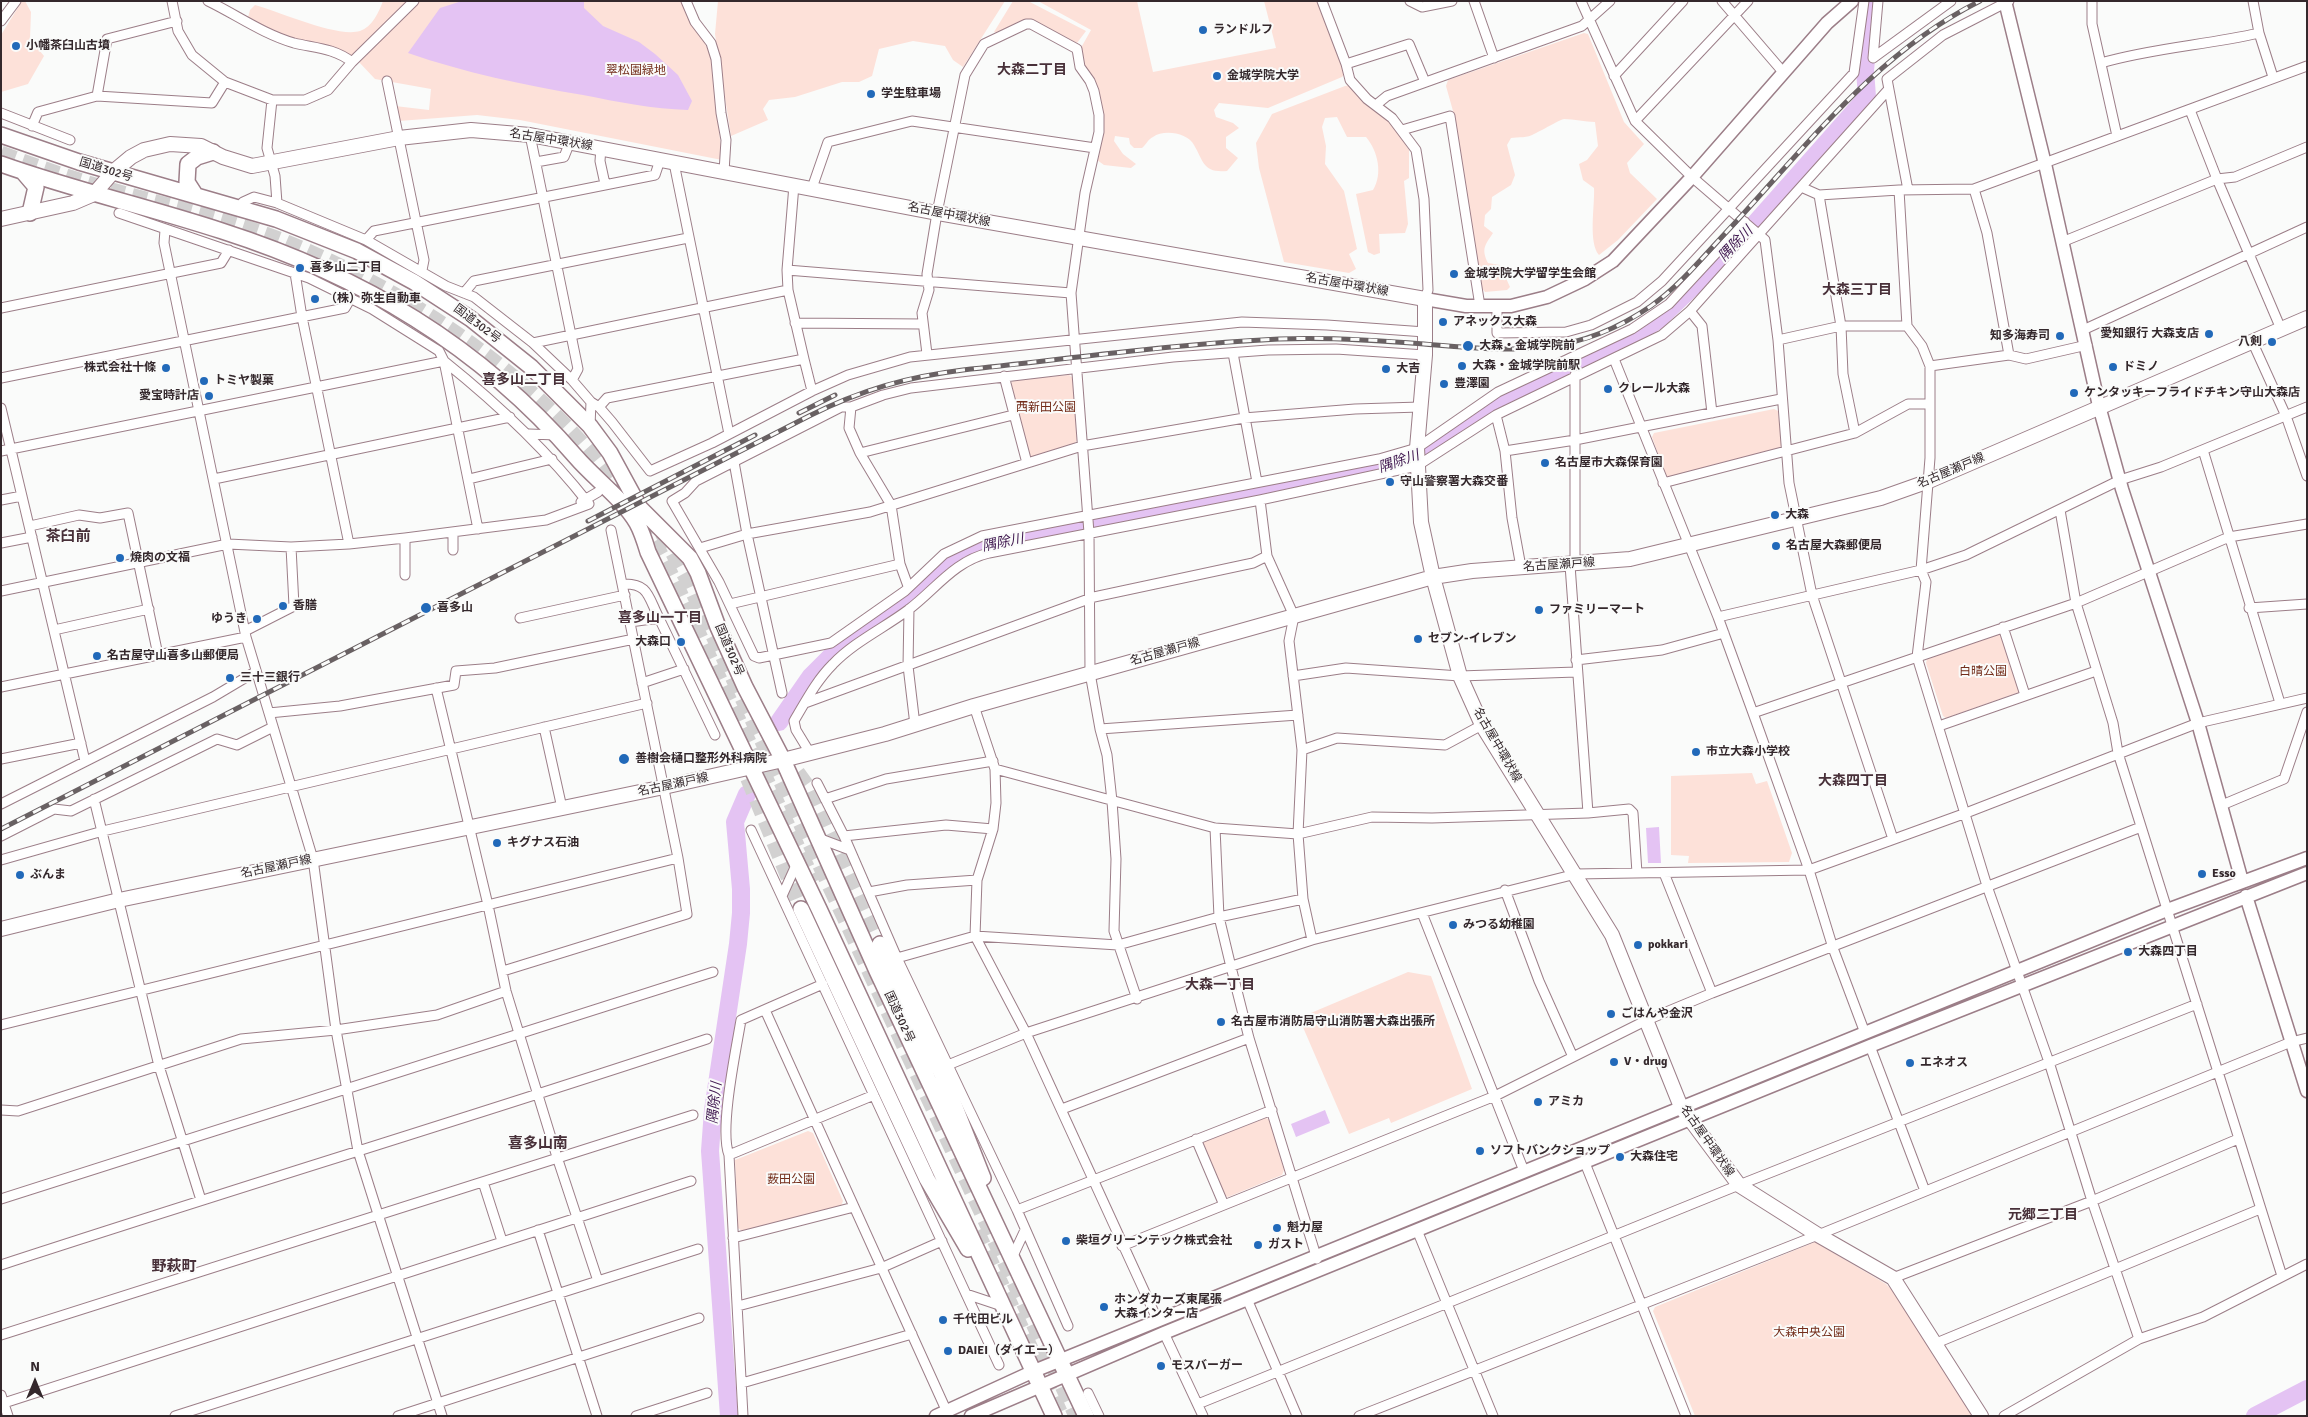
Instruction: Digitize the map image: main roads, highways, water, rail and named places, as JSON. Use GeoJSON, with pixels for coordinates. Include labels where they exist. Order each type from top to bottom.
{"type":"FeatureCollection","features":[{"type":"Feature","properties":{"kind":"highway","name":"国道302号"},"geometry":{"type":"LineString","coordinates":[[1,135],[113,172],[294,224],[344,245],[407,278],[454,306],[531,367],[590,426],[610,452],[640,508],[690,558],[698,573],[729,653],[783,760],[815,837],[1086,1416]]}},
{"type":"Feature","properties":{"kind":"highway"},"geometry":{"type":"LineString","coordinates":[[196,196],[187,182],[188,164],[197,157],[214,152]]}},
{"type":"Feature","properties":{"kind":"highway","name":"国道302号"},"geometry":{"type":"LineString","coordinates":[[1,164],[94,194],[211,228],[316,265],[398,307],[473,357],[532,408],[592,476],[618,498],[636,522],[648,552],[797,863],[1054,1416]]}},
{"type":"Feature","properties":{"kind":"highway"},"geometry":{"type":"LineString","coordinates":[[24,172],[36,187],[30,213]]}},
{"type":"Feature","properties":{"kind":"highway"},"geometry":{"type":"LineString","coordinates":[[800,909],[927,1179],[1002,1306]]}},
{"type":"Feature","properties":{"kind":"highway"},"geometry":{"type":"LineString","coordinates":[[880,944],[942,1074],[975,1154],[1012,1258]]}},
{"type":"Feature","properties":{"kind":"main road","name":"名古屋中環状線"},"geometry":{"type":"LineString","coordinates":[[1,219],[73,203],[94,194],[113,172],[144,150],[170,144],[200,146],[252,166],[398,138],[471,130],[530,135],[570,142],[937,213],[1425,299],[1425,355],[1417,457],[1421,522],[1433,577],[1460,676],[1482,725],[1612,935],[1681,1107],[1739,1185],[1818,1235],[1893,1278],[1981,1416]]}},
{"type":"Feature","properties":{"kind":"main road","name":"名古屋瀬戸線"},"geometry":{"type":"LineString","coordinates":[[1,929],[119,900],[664,787],[783,760],[915,725],[1090,673],[1454,572],[1572,565],[1630,559],[1874,500],[1929,481],[2099,406],[2307,318]]}},
{"type":"Feature","properties":{"kind":"waterway","name":"隅除川"},"geometry":{"type":"LineString","coordinates":[[779,722],[811,676],[843,644],[884,617],[943,567],[973,548],[1224,498],[1384,469],[1423,454],[1507,399],[1597,357],[1658,320],[1735,246],[1867,97],[1865,70],[1872,1]]}},
{"type":"Feature","properties":{"kind":"waterway","name":"隅除川"},"geometry":{"type":"LineString","coordinates":[[729,1416],[710,1151],[713,1110],[741,913],[741,889],[735,822],[747,794]]}},
{"type":"Feature","properties":{"kind":"waterway"},"geometry":{"type":"LineString","coordinates":[[2255,1416],[2307,1389]]}},
{"type":"Feature","properties":{"kind":"tunnel"},"geometry":{"type":"LineString","coordinates":[[1,153],[98,186],[242,226],[284,241],[337,264],[437,320],[484,353],[528,389],[569,429],[607,473],[641,520],[661,554],[814,882]]}},
{"type":"Feature","properties":{"kind":"tunnel"},"geometry":{"type":"LineString","coordinates":[[662,533],[687,580],[1076,1416]]}},
{"type":"Feature","properties":{"kind":"tunnel"},"geometry":{"type":"LineString","coordinates":[[784,754],[809,788],[880,944]]}},
{"type":"Feature","properties":{"kind":"tunnel"},"geometry":{"type":"LineString","coordinates":[[739,757],[801,909]]}},
{"type":"Feature","properties":{"kind":"tunnel"},"geometry":{"type":"LineString","coordinates":[[977,1231],[1062,1416]]}},
{"type":"Feature","properties":{"kind":"railway"},"geometry":{"type":"LineString","coordinates":[[1,829],[809,416],[847,399],[884,386],[922,376],[963,370],[1240,341],[1297,338],[1333,339],[1514,349],[1541,348],[1595,335],[1623,323],[1651,306],[1673,288],[1847,101],[1909,46],[1943,22],[1980,1]]}},
{"type":"Feature","properties":{"kind":"railway"},"geometry":{"type":"LineString","coordinates":[[799,413],[835,395]]}},
{"type":"Feature","properties":{"kind":"railway"},"geometry":{"type":"LineString","coordinates":[[588,521],[755,435]]}},
{"type":"Feature","properties":{"kind":"place","name":"ランドルフ"},"geometry":{"type":"Point","coordinates":[1203,30]}},
{"type":"Feature","properties":{"kind":"place","name":"小幡茶臼山古墳"},"geometry":{"type":"Point","coordinates":[16,46]}},
{"type":"Feature","properties":{"kind":"place","name":"金城学院大学"},"geometry":{"type":"Point","coordinates":[1217,76]}},
{"type":"Feature","properties":{"kind":"place","name":"学生駐車場"},"geometry":{"type":"Point","coordinates":[871,94]}},
{"type":"Feature","properties":{"kind":"place","name":"喜多山二丁目"},"geometry":{"type":"Point","coordinates":[300,268]}},
{"type":"Feature","properties":{"kind":"place","name":"金城学院大学留学生会館"},"geometry":{"type":"Point","coordinates":[1454,274]}},
{"type":"Feature","properties":{"kind":"place","name":"（株）弥生自動車"},"geometry":{"type":"Point","coordinates":[315,299]}},
{"type":"Feature","properties":{"kind":"place","name":"アネックス大森"},"geometry":{"type":"Point","coordinates":[1443,322]}},
{"type":"Feature","properties":{"kind":"place","name":"愛知銀行 大森支店"},"geometry":{"type":"Point","coordinates":[2209,334]}},
{"type":"Feature","properties":{"kind":"place","name":"知多海寿司"},"geometry":{"type":"Point","coordinates":[2060,336]}},
{"type":"Feature","properties":{"kind":"place","name":"八剣"},"geometry":{"type":"Point","coordinates":[2272,342]}},
{"type":"Feature","properties":{"kind":"place","name":"大森・金城学院前"},"geometry":{"type":"Point","coordinates":[1468,346]}},
{"type":"Feature","properties":{"kind":"place","name":"大森・金城学院前駅"},"geometry":{"type":"Point","coordinates":[1462,366]}},
{"type":"Feature","properties":{"kind":"place","name":"ドミノ"},"geometry":{"type":"Point","coordinates":[2113,367]}},
{"type":"Feature","properties":{"kind":"place","name":"株式会社十條"},"geometry":{"type":"Point","coordinates":[166,368]}},
{"type":"Feature","properties":{"kind":"place","name":"大吉"},"geometry":{"type":"Point","coordinates":[1386,369]}},
{"type":"Feature","properties":{"kind":"place","name":"トミヤ製菓"},"geometry":{"type":"Point","coordinates":[204,381]}},
{"type":"Feature","properties":{"kind":"place","name":"豊澤園"},"geometry":{"type":"Point","coordinates":[1444,384]}},
{"type":"Feature","properties":{"kind":"place","name":"クレール大森"},"geometry":{"type":"Point","coordinates":[1608,389]}},
{"type":"Feature","properties":{"kind":"place","name":"ケンタッキーフライドチキン守山大森店"},"geometry":{"type":"Point","coordinates":[2074,393]}},
{"type":"Feature","properties":{"kind":"place","name":"愛宝時計店"},"geometry":{"type":"Point","coordinates":[209,396]}},
{"type":"Feature","properties":{"kind":"place","name":"名古屋市大森保育園"},"geometry":{"type":"Point","coordinates":[1545,463]}},
{"type":"Feature","properties":{"kind":"place","name":"守山警察署大森交番"},"geometry":{"type":"Point","coordinates":[1390,482]}},
{"type":"Feature","properties":{"kind":"place","name":"大森"},"geometry":{"type":"Point","coordinates":[1775,515]}},
{"type":"Feature","properties":{"kind":"place","name":"名古屋大森郵便局"},"geometry":{"type":"Point","coordinates":[1776,546]}},
{"type":"Feature","properties":{"kind":"place","name":"焼肉の文福"},"geometry":{"type":"Point","coordinates":[120,558]}},
{"type":"Feature","properties":{"kind":"place","name":"香膳"},"geometry":{"type":"Point","coordinates":[283,606]}},
{"type":"Feature","properties":{"kind":"place","name":"喜多山"},"geometry":{"type":"Point","coordinates":[426,608]}},
{"type":"Feature","properties":{"kind":"place","name":"ファミリーマート"},"geometry":{"type":"Point","coordinates":[1539,610]}},
{"type":"Feature","properties":{"kind":"place","name":"ゆうき"},"geometry":{"type":"Point","coordinates":[257,619]}},
{"type":"Feature","properties":{"kind":"place","name":"セブン-イレブン"},"geometry":{"type":"Point","coordinates":[1418,639]}},
{"type":"Feature","properties":{"kind":"place","name":"大森口"},"geometry":{"type":"Point","coordinates":[681,642]}},
{"type":"Feature","properties":{"kind":"place","name":"名古屋守山喜多山郵便局"},"geometry":{"type":"Point","coordinates":[97,656]}},
{"type":"Feature","properties":{"kind":"place","name":"三十三銀行"},"geometry":{"type":"Point","coordinates":[230,678]}},
{"type":"Feature","properties":{"kind":"place","name":"市立大森小学校"},"geometry":{"type":"Point","coordinates":[1696,752]}},
{"type":"Feature","properties":{"kind":"place","name":"善樹会樋口整形外科病院"},"geometry":{"type":"Point","coordinates":[624,759]}},
{"type":"Feature","properties":{"kind":"place","name":"キグナス石油"},"geometry":{"type":"Point","coordinates":[497,843]}},
{"type":"Feature","properties":{"kind":"place","name":"Esso"},"geometry":{"type":"Point","coordinates":[2202,874]}},
{"type":"Feature","properties":{"kind":"place","name":"ぶんま"},"geometry":{"type":"Point","coordinates":[20,875]}},
{"type":"Feature","properties":{"kind":"place","name":"みつる幼稚園"},"geometry":{"type":"Point","coordinates":[1453,925]}},
{"type":"Feature","properties":{"kind":"place","name":"pokkari"},"geometry":{"type":"Point","coordinates":[1638,945]}},
{"type":"Feature","properties":{"kind":"place","name":"大森四丁目"},"geometry":{"type":"Point","coordinates":[2128,952]}},
{"type":"Feature","properties":{"kind":"place","name":"ごはんや金沢"},"geometry":{"type":"Point","coordinates":[1611,1014]}},
{"type":"Feature","properties":{"kind":"place","name":"名古屋市消防局守山消防署大森出張所"},"geometry":{"type":"Point","coordinates":[1221,1022]}},
{"type":"Feature","properties":{"kind":"place","name":"V・drug"},"geometry":{"type":"Point","coordinates":[1614,1062]}},
{"type":"Feature","properties":{"kind":"place","name":"エネオス"},"geometry":{"type":"Point","coordinates":[1910,1063]}},
{"type":"Feature","properties":{"kind":"place","name":"アミカ"},"geometry":{"type":"Point","coordinates":[1538,1102]}},
{"type":"Feature","properties":{"kind":"place","name":"ソフトバンクショップ"},"geometry":{"type":"Point","coordinates":[1480,1151]}},
{"type":"Feature","properties":{"kind":"place","name":"大森住宅"},"geometry":{"type":"Point","coordinates":[1620,1157]}},
{"type":"Feature","properties":{"kind":"place","name":"魁力屋"},"geometry":{"type":"Point","coordinates":[1277,1228]}},
{"type":"Feature","properties":{"kind":"place","name":"柴垣グリーンテック株式会社"},"geometry":{"type":"Point","coordinates":[1066,1241]}},
{"type":"Feature","properties":{"kind":"place","name":"ガスト"},"geometry":{"type":"Point","coordinates":[1258,1245]}},
{"type":"Feature","properties":{"kind":"place","name":"ホンダカーズ東尾張 大森インター店"},"geometry":{"type":"Point","coordinates":[1104,1307]}},
{"type":"Feature","properties":{"kind":"place","name":"千代田ビル"},"geometry":{"type":"Point","coordinates":[943,1320]}},
{"type":"Feature","properties":{"kind":"place","name":"DAIEI（ダイエー）"},"geometry":{"type":"Point","coordinates":[948,1351]}},
{"type":"Feature","properties":{"kind":"place","name":"モスバーガー"},"geometry":{"type":"Point","coordinates":[1161,1366]}},
{"type":"Feature","properties":{"kind":"district","name":"大森二丁目"},"geometry":{"type":"Point","coordinates":[1032,70]}},
{"type":"Feature","properties":{"kind":"district","name":"大森三丁目"},"geometry":{"type":"Point","coordinates":[1857,290]}},
{"type":"Feature","properties":{"kind":"district","name":"喜多山二丁目"},"geometry":{"type":"Point","coordinates":[524,380]}},
{"type":"Feature","properties":{"kind":"district","name":"茶臼前"},"geometry":{"type":"Point","coordinates":[68,537]}},
{"type":"Feature","properties":{"kind":"district","name":"喜多山一丁目"},"geometry":{"type":"Point","coordinates":[660,618]}},
{"type":"Feature","properties":{"kind":"district","name":"大森四丁目"},"geometry":{"type":"Point","coordinates":[1853,781]}},
{"type":"Feature","properties":{"kind":"district","name":"大森一丁目"},"geometry":{"type":"Point","coordinates":[1220,985]}},
{"type":"Feature","properties":{"kind":"district","name":"喜多山南"},"geometry":{"type":"Point","coordinates":[538,1144]}},
{"type":"Feature","properties":{"kind":"district","name":"元郷二丁目"},"geometry":{"type":"Point","coordinates":[2043,1215]}},
{"type":"Feature","properties":{"kind":"district","name":"野萩町"},"geometry":{"type":"Point","coordinates":[174,1267]}},
{"type":"Feature","properties":{"kind":"park label","name":"翠松園緑地"},"geometry":{"type":"Point","coordinates":[636,71]}},
{"type":"Feature","properties":{"kind":"park label","name":"西新田公園"},"geometry":{"type":"Point","coordinates":[1046,408]}},
{"type":"Feature","properties":{"kind":"park label","name":"白晴公園"},"geometry":{"type":"Point","coordinates":[1983,672]}},
{"type":"Feature","properties":{"kind":"park label","name":"薮田公園"},"geometry":{"type":"Point","coordinates":[791,1180]}},
{"type":"Feature","properties":{"kind":"park label","name":"大森中央公園"},"geometry":{"type":"Point","coordinates":[1809,1333]}}]}
